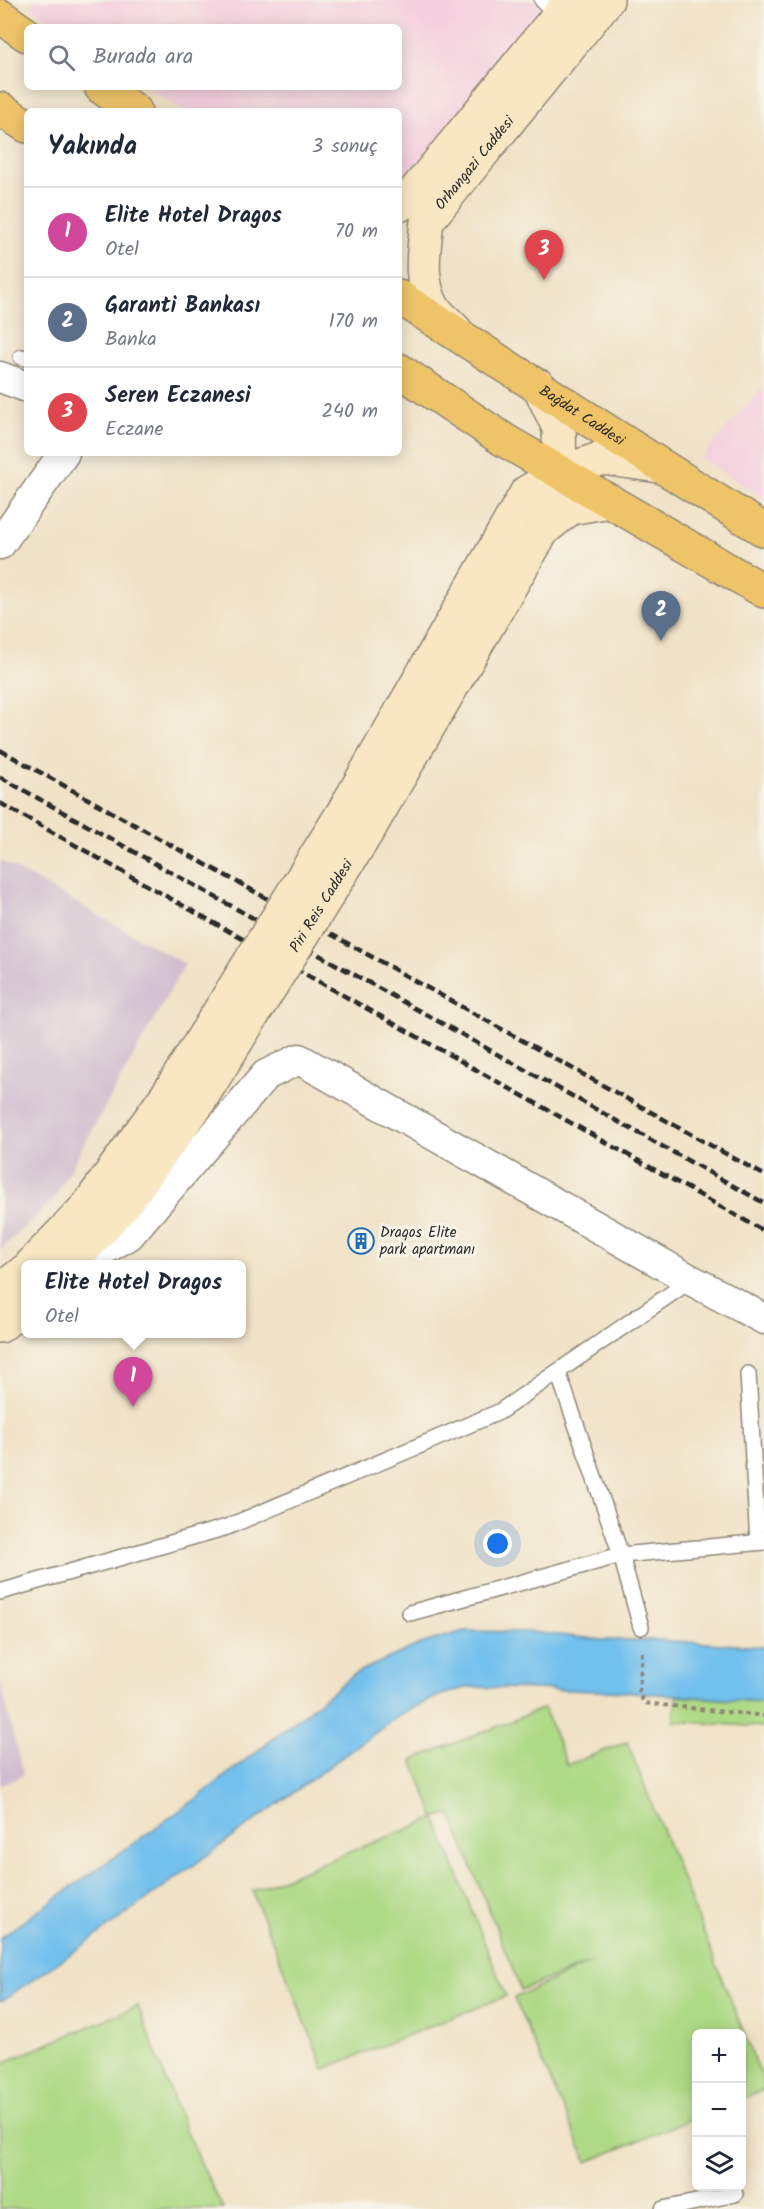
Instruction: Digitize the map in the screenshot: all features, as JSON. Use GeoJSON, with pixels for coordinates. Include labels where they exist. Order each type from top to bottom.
{"type":"FeatureCollection","features":[{"type":"Feature","properties":{"kind":"main road","name":"Orhangazi Caddesi"},"geometry":{"type":"LineString","coordinates":[[466,340],[433,307],[425,285],[423,262],[427,221],[607,0]]}},
{"type":"Feature","properties":{"kind":"main road","name":"Orhangazi Caddesi"},"geometry":{"type":"LineString","coordinates":[[402,203],[409,199],[557,5]]}},
{"type":"Feature","properties":{"kind":"main road"},"geometry":{"type":"LineString","coordinates":[[105,90],[131,108]]}},
{"type":"Feature","properties":{"kind":"main road"},"geometry":{"type":"LineString","coordinates":[[0,109],[24,124]]}},
{"type":"Feature","properties":{"kind":"main road"},"geometry":{"type":"LineString","coordinates":[[402,241],[427,221]]}},
{"type":"Feature","properties":{"kind":"main road","name":"Bağdat Caddesi"},"geometry":{"type":"LineString","coordinates":[[402,299],[659,466],[764,531]]}},
{"type":"Feature","properties":{"kind":"main road"},"geometry":{"type":"LineString","coordinates":[[402,372],[504,440],[764,591]]}},
{"type":"Feature","properties":{"kind":"main road"},"geometry":{"type":"LineString","coordinates":[[539,386],[560,428],[560,473],[543,530]]}},
{"type":"Feature","properties":{"kind":"main road"},"geometry":{"type":"LineString","coordinates":[[504,440],[519,465],[527,492]]}},
{"type":"Feature","properties":{"kind":"main road"},"geometry":{"type":"LineString","coordinates":[[357,819],[527,492],[560,473],[602,458],[659,466]]}},
{"type":"Feature","properties":{"kind":"main road"},"geometry":{"type":"LineString","coordinates":[[543,530],[570,508],[610,501]]}},
{"type":"Feature","properties":{"kind":"main road","name":"Piri Reis Caddesi"},"geometry":{"type":"LineString","coordinates":[[74,1260],[123,1205],[183,1098],[357,819],[543,530]]}},
{"type":"Feature","properties":{"kind":"main road","name":"Piri Reis Caddesi"},"geometry":{"type":"LineString","coordinates":[[36,1260],[87,1207],[183,1098]]}},
{"type":"Feature","properties":{"kind":"main road"},"geometry":{"type":"LineString","coordinates":[[0,1291],[21,1273]]}},
{"type":"Feature","properties":{"kind":"main road"},"geometry":{"type":"LineString","coordinates":[[0,1326],[21,1308]]}},
{"type":"Feature","properties":{"kind":"street"},"geometry":{"type":"LineString","coordinates":[[16,364],[24,381]]}},
{"type":"Feature","properties":{"kind":"street"},"geometry":{"type":"LineString","coordinates":[[0,544],[62,456]]}},
{"type":"Feature","properties":{"kind":"street"},"geometry":{"type":"LineString","coordinates":[[86,1260],[129,1235],[266,1075],[299,1059],[764,1319]]}},
{"type":"Feature","properties":{"kind":"lane"},"geometry":{"type":"LineString","coordinates":[[0,1592],[227,1527],[499,1412],[691,1280]]}},
{"type":"Feature","properties":{"kind":"lane"},"geometry":{"type":"LineString","coordinates":[[558,1372],[621,1555],[641,1628]]}},
{"type":"Feature","properties":{"kind":"lane"},"geometry":{"type":"LineString","coordinates":[[410,1614],[621,1555],[761,1542],[748,1374]]}},
{"type":"Feature","properties":{"kind":"lane"},"geometry":{"type":"LineString","coordinates":[[663,2209],[735,2193]]}},
{"type":"Feature","properties":{"kind":"path"},"geometry":{"type":"LineString","coordinates":[[643,1648],[639,1693],[644,1703],[764,1716]]}},
{"type":"Feature","properties":{"kind":"shaded area"},"geometry":{"type":"Polygon","coordinates":[[[35,0],[551,0],[402,191],[402,108],[179,108],[152,90],[402,90],[402,24],[56,24],[31,7],[35,0]]]}},
{"type":"Feature","properties":{"kind":"shaded area"},"geometry":{"type":"Polygon","coordinates":[[[764,385],[764,499],[701,458],[764,385]]]}},
{"type":"Feature","properties":{"kind":"shaded area"},"geometry":{"type":"Polygon","coordinates":[[[0,860],[185,964],[53,1200],[0,1250],[0,860]]]}},
{"type":"Feature","properties":{"kind":"shaded area"},"geometry":{"type":"Polygon","coordinates":[[[0,1679],[23,1775],[0,1786],[0,1679]]]}},
{"type":"Feature","properties":{"kind":"green space"},"geometry":{"type":"Polygon","coordinates":[[[677,1696],[764,1702],[764,1727],[673,1721],[677,1696]]]}},
{"type":"Feature","properties":{"kind":"green space"},"geometry":{"type":"Polygon","coordinates":[[[544,1708],[567,1765],[627,1742],[742,2029],[692,2029],[692,2119],[587,2162],[514,1998],[592,1962],[521,1990],[450,1813],[435,1818],[412,1760],[544,1708]]]}},
{"type":"Feature","properties":{"kind":"green space"},"geometry":{"type":"Polygon","coordinates":[[[435,1818],[506,1996],[324,2069],[252,1891],[435,1818]]]}},
{"type":"Feature","properties":{"kind":"green space"},"geometry":{"type":"Polygon","coordinates":[[[138,2006],[185,2130],[223,2209],[0,2209],[0,2064],[138,2006]]]}},
{"type":"Feature","properties":{"kind":"green space"},"geometry":{"type":"Polygon","coordinates":[[[746,2038],[764,2083],[764,2090],[746,2097],[746,2038]]]}},
{"type":"Feature","properties":{"kind":"water"},"geometry":{"type":"Polygon","coordinates":[[[464,1631],[532,1632],[603,1640],[660,1640],[764,1647],[764,1702],[632,1692],[468,1687],[441,1695],[404,1712],[88,1942],[0,2002],[0,1938],[196,1799],[356,1673],[420,1644],[464,1631]]]}},
{"type":"Feature","properties":{"kind":"railway"},"geometry":{"type":"LineString","coordinates":[[0,750],[764,1175]]}},
{"type":"Feature","properties":{"kind":"railway"},"geometry":{"type":"LineString","coordinates":[[0,777],[764,1203]]}},
{"type":"Feature","properties":{"kind":"railway"},"geometry":{"type":"LineString","coordinates":[[0,803],[764,1231]]}},
{"type":"Feature","properties":{"kind":"place","name":"Seren Eczanesi"},"geometry":{"type":"Point","coordinates":[544,280]}},
{"type":"Feature","properties":{"kind":"place","name":"Garanti Bankası"},"geometry":{"type":"Point","coordinates":[661,641]}},
{"type":"Feature","properties":{"kind":"place","name":"Dragos Elite park apartmanı"},"geometry":{"type":"Point","coordinates":[361,1241]}},
{"type":"Feature","properties":{"kind":"place","name":"Elite Hotel Dragos"},"geometry":{"type":"Point","coordinates":[133,1407]}}]}
